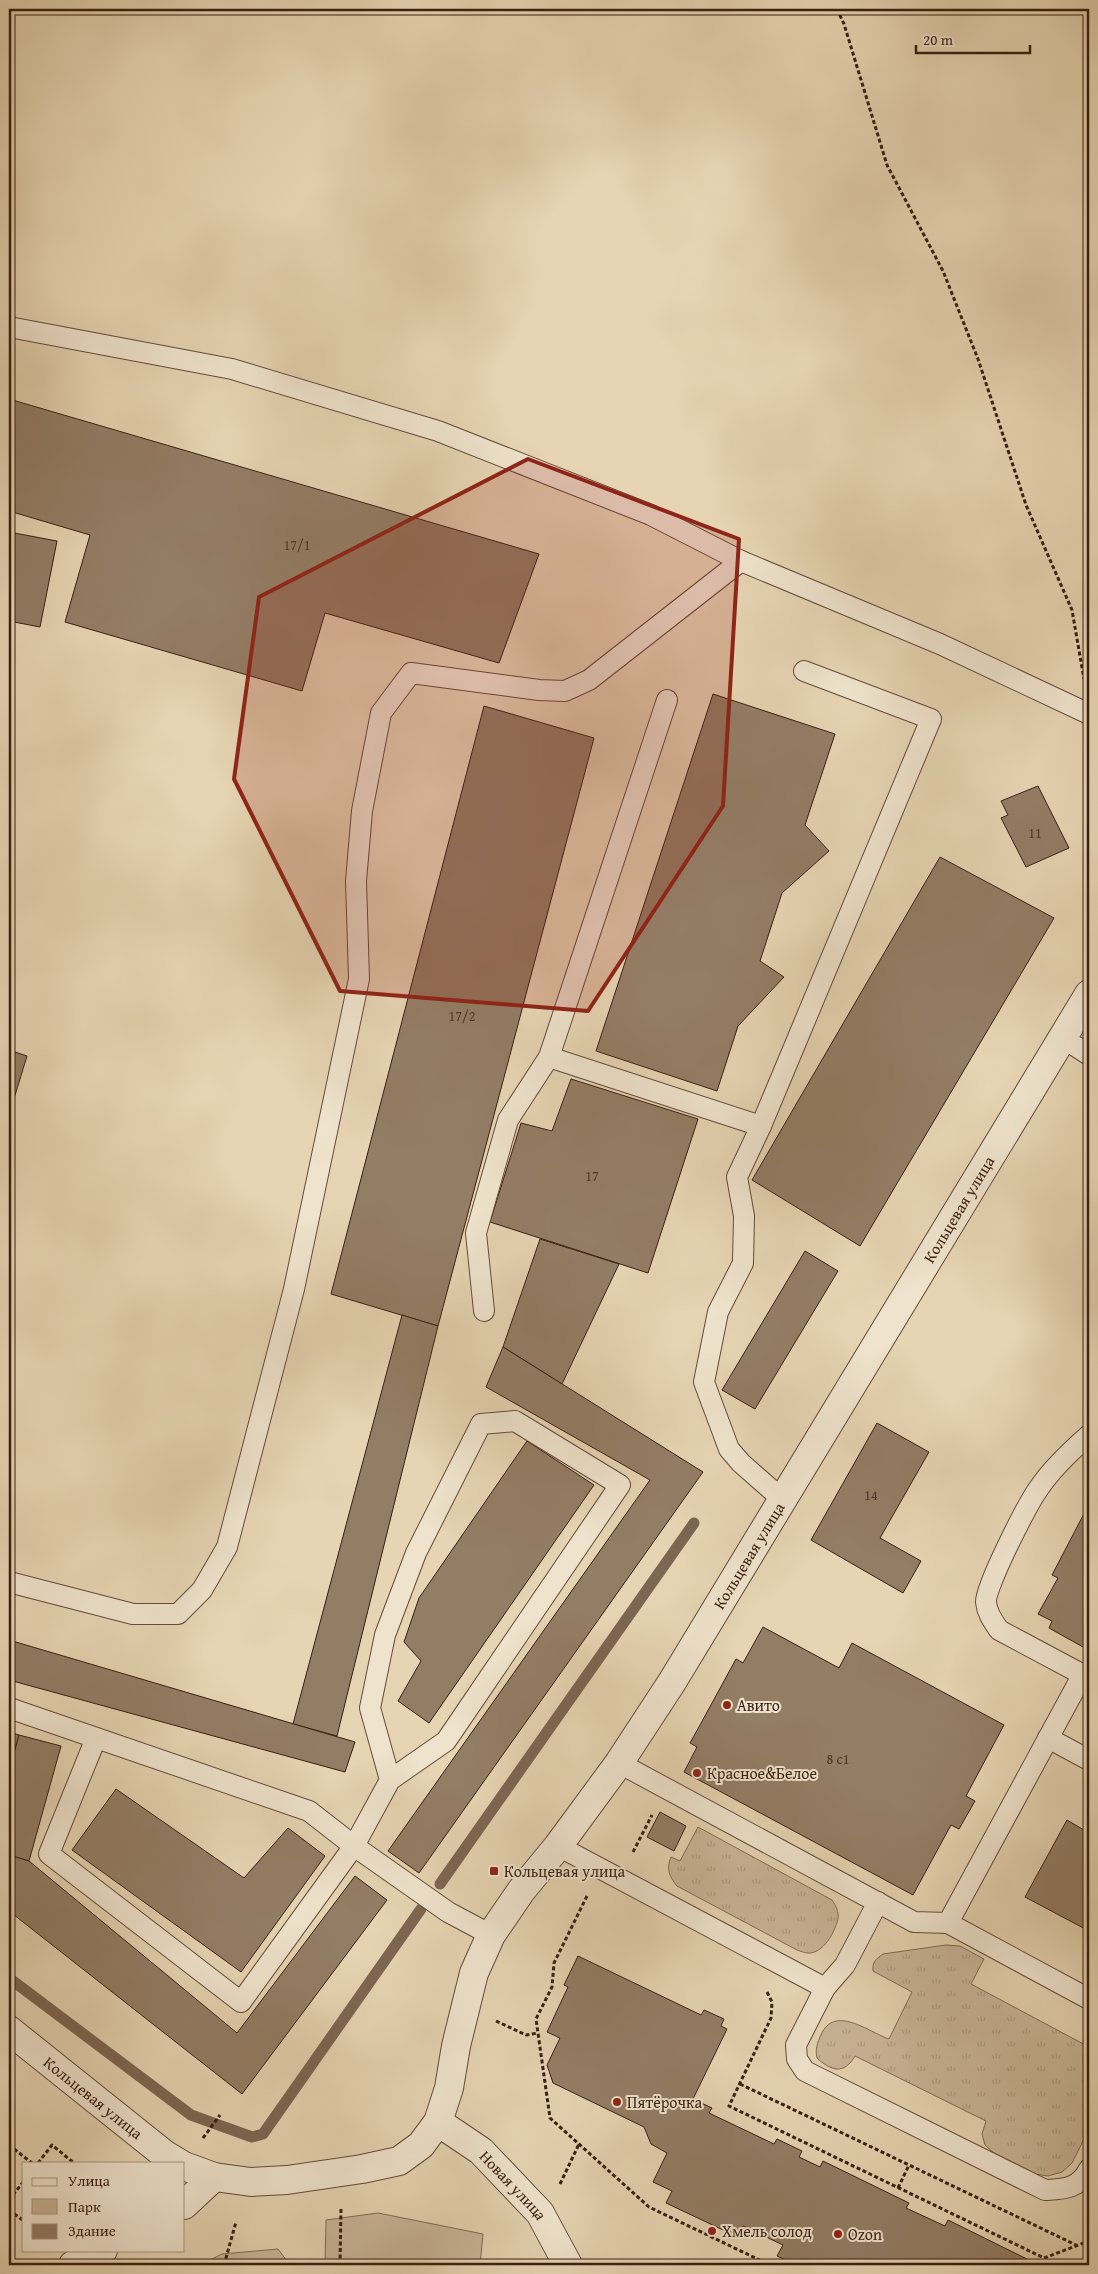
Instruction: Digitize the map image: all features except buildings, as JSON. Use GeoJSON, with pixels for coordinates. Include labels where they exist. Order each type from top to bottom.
{"type":"FeatureCollection","features":[{"type":"Feature","properties":{"kind":"street","name":"Кольцевая улица"},"geometry":{"type":"LineString","coordinates":[[191,2155],[214,2177],[251,2182],[287,2180],[362,2169],[399,2161],[421,2145],[438,2122],[449,2088],[456,2046],[474,1973],[491,1935],[521,1891],[558,1846],[619,1763],[672,1682],[1089,994]]}},
{"type":"Feature","properties":{"kind":"street","name":"Кольцевая улица"},"geometry":{"type":"LineString","coordinates":[[9,2030],[164,2154],[177,2162]]}},
{"type":"Feature","properties":{"kind":"street","name":"Новая улица"},"geometry":{"type":"LineString","coordinates":[[438,2122],[481,2151],[540,2213],[568,2265]]}},
{"type":"Feature","properties":{"kind":"street"},"geometry":{"type":"LineString","coordinates":[[185,2204],[214,2177]]}},
{"type":"Feature","properties":{"kind":"street"},"geometry":{"type":"LineString","coordinates":[[73,2265],[98,2252]]}},
{"type":"Feature","properties":{"kind":"lane"},"geometry":{"type":"LineString","coordinates":[[9,327],[232,369],[438,431],[651,515],[741,560],[940,644],[1089,714]]}},
{"type":"Feature","properties":{"kind":"lane"},"geometry":{"type":"LineString","coordinates":[[9,1582],[133,1614],[178,1614],[202,1590],[227,1547],[294,1289],[360,979],[356,881],[362,811],[381,713],[411,673],[539,690],[566,691],[589,680],[741,560]]}},
{"type":"Feature","properties":{"kind":"lane"},"geometry":{"type":"LineString","coordinates":[[783,1500],[741,1463],[729,1449],[704,1382],[718,1312],[742,1263],[744,1216],[737,1177],[761,1126],[931,719],[804,671]]}},
{"type":"Feature","properties":{"kind":"lane"},"geometry":{"type":"LineString","coordinates":[[484,1311],[476,1233],[508,1120],[549,1057],[667,700]]}},
{"type":"Feature","properties":{"kind":"lane"},"geometry":{"type":"LineString","coordinates":[[1063,1038],[1089,1055]]}},
{"type":"Feature","properties":{"kind":"lane"},"geometry":{"type":"LineString","coordinates":[[549,1057],[761,1126]]}},
{"type":"Feature","properties":{"kind":"lane"},"geometry":{"type":"LineString","coordinates":[[96,1738],[49,1854],[240,2002],[354,1846],[390,1780],[446,1741],[620,1485],[515,1420],[481,1424],[416,1553],[384,1635],[370,1708],[390,1780]]}},
{"type":"Feature","properties":{"kind":"lane"},"geometry":{"type":"LineString","coordinates":[[948,1922],[1048,1738],[1086,1676],[999,1630],[990,1617],[986,1603],[990,1582],[1039,1488],[1089,1434]]}},
{"type":"Feature","properties":{"kind":"lane"},"geometry":{"type":"LineString","coordinates":[[9,1708],[309,1811],[354,1846],[448,1912],[491,1935]]}},
{"type":"Feature","properties":{"kind":"lane"},"geometry":{"type":"LineString","coordinates":[[1048,1738],[1089,1760]]}},
{"type":"Feature","properties":{"kind":"lane"},"geometry":{"type":"LineString","coordinates":[[619,1763],[914,1922],[948,1922],[1089,1999]]}},
{"type":"Feature","properties":{"kind":"lane"},"geometry":{"type":"LineString","coordinates":[[558,1846],[824,1988]]}},
{"type":"Feature","properties":{"kind":"lane"},"geometry":{"type":"LineString","coordinates":[[878,1902],[844,1965],[824,1988],[796,2045],[796,2059],[806,2072],[1045,2190],[1068,2189],[1086,2176],[1089,2170]]}},
{"type":"Feature","properties":{"kind":"path"},"geometry":{"type":"LineString","coordinates":[[837,9],[844,24],[887,165],[943,272],[978,359],[1026,505],[1072,610],[1086,686]]}},
{"type":"Feature","properties":{"kind":"path"},"geometry":{"type":"LineString","coordinates":[[619,1878],[666,1788]]}},
{"type":"Feature","properties":{"kind":"path"},"geometry":{"type":"LineString","coordinates":[[600,1868],[554,1963],[552,1986],[536,2020],[550,2118],[649,2207],[770,2265]]}},
{"type":"Feature","properties":{"kind":"path"},"geometry":{"type":"LineString","coordinates":[[492,2019],[526,2035],[538,2033]]}},
{"type":"Feature","properties":{"kind":"path"},"geometry":{"type":"LineString","coordinates":[[739,2084],[1077,2246]]}},
{"type":"Feature","properties":{"kind":"path"},"geometry":{"type":"LineString","coordinates":[[191,2155],[220,2114]]}},
{"type":"Feature","properties":{"kind":"path"},"geometry":{"type":"LineString","coordinates":[[558,2189],[579,2144]]}},
{"type":"Feature","properties":{"kind":"path"},"geometry":{"type":"LineString","coordinates":[[9,2145],[31,2162]]}},
{"type":"Feature","properties":{"kind":"path"},"geometry":{"type":"LineString","coordinates":[[39,2162],[52,2145],[73,2162]]}},
{"type":"Feature","properties":{"kind":"path"},"geometry":{"type":"LineString","coordinates":[[898,2188],[909,2165]]}},
{"type":"Feature","properties":{"kind":"path"},"geometry":{"type":"LineString","coordinates":[[9,2200],[22,2184]]}},
{"type":"Feature","properties":{"kind":"path"},"geometry":{"type":"LineString","coordinates":[[340,2265],[341,2208]]}},
{"type":"Feature","properties":{"kind":"path"},"geometry":{"type":"LineString","coordinates":[[9,2210],[22,2220]]}},
{"type":"Feature","properties":{"kind":"path"},"geometry":{"type":"LineString","coordinates":[[224,2265],[236,2222]]}},
{"type":"Feature","properties":{"kind":"highlighted area"},"geometry":{"type":"Polygon","coordinates":[[[528,459],[739,539],[723,806],[588,1011],[340,991],[234,779],[259,597],[528,459]]]}},
{"type":"Feature","properties":{"kind":"green space"},"geometry":{"type":"Polygon","coordinates":[[[698,1827],[832,1900],[837,1909],[838,1919],[828,1941],[819,1950],[813,1952],[807,1953],[797,1950],[677,1886],[669,1872],[671,1857],[680,1861],[698,1827]]]}},
{"type":"Feature","properties":{"kind":"green space"},"geometry":{"type":"Polygon","coordinates":[[[946,1945],[960,1946],[984,1959],[971,1984],[1089,2047],[1089,2129],[1072,2163],[1062,2172],[1048,2176],[1035,2174],[995,2154],[985,2145],[982,2134],[986,2121],[855,2056],[846,2066],[837,2069],[827,2066],[817,2058],[818,2041],[827,2026],[834,2022],[843,2021],[862,2026],[889,2039],[912,1992],[873,1971],[874,1963],[878,1958],[883,1954],[946,1945]]]}},
{"type":"Feature","properties":{"kind":"green space"},"geometry":{"type":"Polygon","coordinates":[[[378,2213],[483,2234],[480,2265],[325,2265],[326,2220],[378,2213]]]}},
{"type":"Feature","properties":{"kind":"green space"},"geometry":{"type":"Polygon","coordinates":[[[278,2249],[290,2265],[200,2265],[222,2254],[278,2249]]]}},
{"type":"Feature","properties":{"kind":"waterway"},"geometry":{"type":"LineString","coordinates":[[440,1884],[694,1523]]}},
{"type":"Feature","properties":{"kind":"waterway"},"geometry":{"type":"LineString","coordinates":[[9,1978],[191,2115],[252,2137],[263,2134],[421,1909]]}},
{"type":"Feature","properties":{"kind":"place","name":"Авито"},"geometry":{"type":"Point","coordinates":[727,1705]}},
{"type":"Feature","properties":{"kind":"place","name":"Красное&Белое"},"geometry":{"type":"Point","coordinates":[697,1773]}},
{"type":"Feature","properties":{"kind":"place","name":"Кольцевая улица"},"geometry":{"type":"Point","coordinates":[494,1871]}},
{"type":"Feature","properties":{"kind":"place","name":"Пятёрочка"},"geometry":{"type":"Point","coordinates":[617,2102]}},
{"type":"Feature","properties":{"kind":"place","name":"Хмель солод"},"geometry":{"type":"Point","coordinates":[712,2231]}},
{"type":"Feature","properties":{"kind":"place","name":"Ozon"},"geometry":{"type":"Point","coordinates":[838,2234]}}]}
